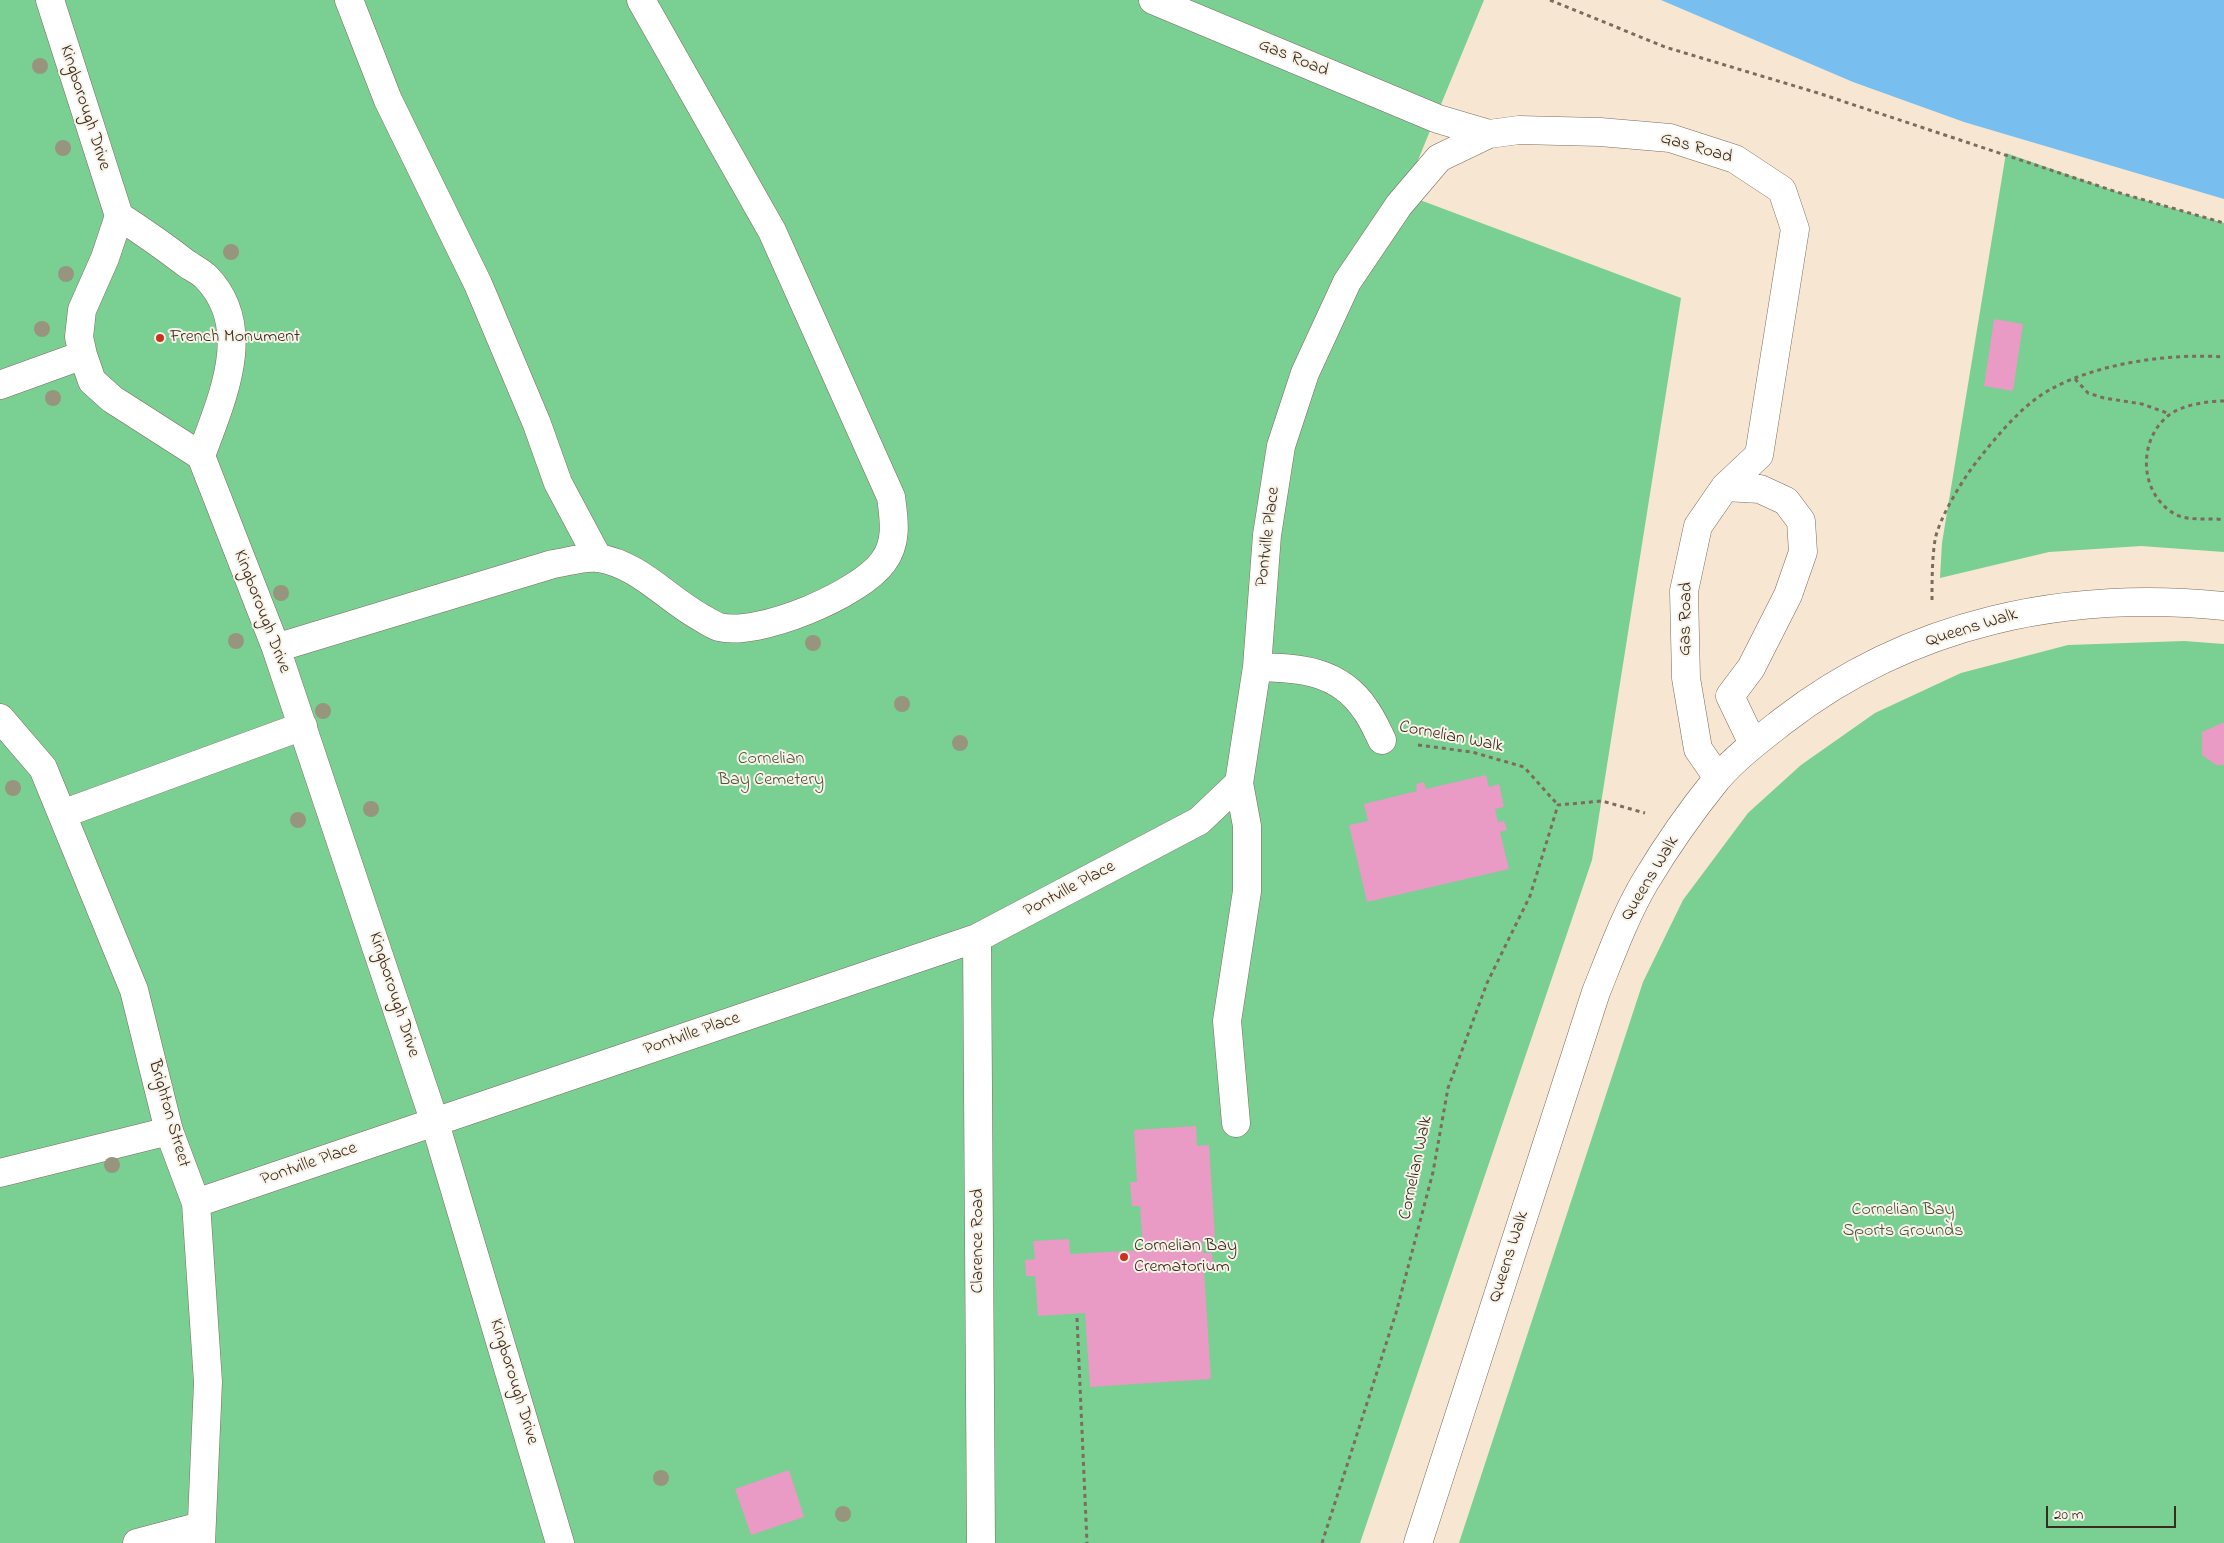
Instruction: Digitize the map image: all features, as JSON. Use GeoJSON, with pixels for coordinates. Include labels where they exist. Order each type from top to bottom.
{"type":"FeatureCollection","features":[{"type":"Feature","properties":{"kind":"street","name":"Kingborough Drive"},"geometry":{"type":"LineString","coordinates":[[50,0],[118,216]]}},
{"type":"Feature","properties":{"kind":"street"},"geometry":{"type":"LineString","coordinates":[[350,0],[388,100],[478,284],[537,424],[558,483],[598,558]]}},
{"type":"Feature","properties":{"kind":"street"},"geometry":{"type":"LineString","coordinates":[[276,648],[553,564],[598,558],[635,572],[690,611],[719,627],[746,628],[810,610],[858,584],[884,562],[895,530],[891,497],[772,231],[641,0]]}},
{"type":"Feature","properties":{"kind":"street","name":"Gas Road"},"geometry":{"type":"LineString","coordinates":[[1153,0],[1438,119],[1489,134],[1519,130],[1600,132],[1670,138],[1735,159],[1782,190],[1795,230],[1759,454],[1725,487],[1698,526],[1684,592],[1686,678],[1698,749],[1718,778]]}},
{"type":"Feature","properties":{"kind":"street","name":"Pontville Place"},"geometry":{"type":"LineString","coordinates":[[196,1203],[977,938],[1199,821],[1239,783],[1257,667],[1267,535],[1278,464],[1281,446],[1305,373],[1347,282],[1399,205],[1439,158],[1489,134]]}},
{"type":"Feature","properties":{"kind":"street"},"geometry":{"type":"LineString","coordinates":[[118,216],[206,277],[224,301],[232,327],[232,352],[226,380],[201,456],[112,398],[92,380],[83,355],[79,337],[82,310],[105,258],[118,216]]}},
{"type":"Feature","properties":{"kind":"street"},"geometry":{"type":"LineString","coordinates":[[0,385],[83,355]]}},
{"type":"Feature","properties":{"kind":"street","name":"Kingborough Drive"},"geometry":{"type":"LineString","coordinates":[[201,456],[276,648],[435,1123],[560,1543]]}},
{"type":"Feature","properties":{"kind":"street"},"geometry":{"type":"LineString","coordinates":[[1725,487],[1760,488],[1786,501],[1801,520],[1803,552],[1788,594],[1751,668],[1730,696],[1753,744]]}},
{"type":"Feature","properties":{"kind":"street","name":"Queens Walk"},"geometry":{"type":"LineString","coordinates":[[1418,1543],[1596,992],[1622,928],[1645,882],[1718,778],[1753,744],[1810,700],[1866,668],[1931,639],[1985,622],[2044,608],[2109,602],[2224,606]]}},
{"type":"Feature","properties":{"kind":"street"},"geometry":{"type":"LineString","coordinates":[[1257,667],[1299,668],[1339,682],[1365,708],[1382,740]]}},
{"type":"Feature","properties":{"kind":"street","name":"Brighton Street"},"geometry":{"type":"LineString","coordinates":[[0,718],[43,768],[134,990],[169,1131],[196,1203],[208,1382],[201,1535]]}},
{"type":"Feature","properties":{"kind":"street"},"geometry":{"type":"LineString","coordinates":[[62,814],[303,726]]}},
{"type":"Feature","properties":{"kind":"street"},"geometry":{"type":"LineString","coordinates":[[1236,1123],[1227,1022],[1247,892],[1247,826],[1239,783]]}},
{"type":"Feature","properties":{"kind":"street","name":"Clarence Road"},"geometry":{"type":"LineString","coordinates":[[977,938],[981,1543]]}},
{"type":"Feature","properties":{"kind":"street"},"geometry":{"type":"LineString","coordinates":[[0,1174],[169,1131]]}},
{"type":"Feature","properties":{"kind":"street"},"geometry":{"type":"LineString","coordinates":[[137,1543],[201,1535]]}},
{"type":"Feature","properties":{"kind":"path"},"geometry":{"type":"LineString","coordinates":[[1550,0],[1665,47],[1818,93],[2120,192],[2224,223]]}},
{"type":"Feature","properties":{"kind":"path"},"geometry":{"type":"LineString","coordinates":[[1931,639],[1935,538],[1961,481],[2006,425],[2050,390],[2075,379],[2124,364],[2163,358],[2224,357]]}},
{"type":"Feature","properties":{"kind":"path"},"geometry":{"type":"LineString","coordinates":[[2075,379],[2088,393],[2104,398],[2142,404],[2170,414]]}},
{"type":"Feature","properties":{"kind":"path"},"geometry":{"type":"LineString","coordinates":[[2224,401],[2197,404],[2170,414],[2152,435],[2146,460],[2151,487],[2164,506],[2181,517],[2224,520]]}},
{"type":"Feature","properties":{"kind":"path","name":"Cornelian Walk"},"geometry":{"type":"LineString","coordinates":[[1322,1543],[1396,1313],[1433,1172],[1448,1088],[1487,983],[1530,896],[1558,805],[1524,767],[1472,752],[1382,740]]}},
{"type":"Feature","properties":{"kind":"path"},"geometry":{"type":"LineString","coordinates":[[1558,805],[1602,801],[1684,824]]}},
{"type":"Feature","properties":{"kind":"path"},"geometry":{"type":"LineString","coordinates":[[1077,1318],[1087,1543]]}},
{"type":"Feature","properties":{"kind":"green space","name":"Cornelian Bay Cemetery"},"geometry":{"type":"Polygon","coordinates":[[[0,0],[1484,0],[1404,194],[1681,298],[1592,860],[1360,1543],[0,1543],[0,0]]]}},
{"type":"Feature","properties":{"kind":"green space"},"geometry":{"type":"Polygon","coordinates":[[[2006,153],[2120,193],[2224,223],[2224,552],[2141,546],[2049,552],[1940,578],[1942,543],[2006,153]]]}},
{"type":"Feature","properties":{"kind":"green space","name":"Cornelian Bay Sports Grounds"},"geometry":{"type":"Polygon","coordinates":[[[2184,641],[2224,644],[2224,1543],[1459,1543],[1643,982],[1683,900],[1748,813],[1801,765],[1875,713],[1961,673],[2068,645],[2184,641]]]}},
{"type":"Feature","properties":{"kind":"water"},"geometry":{"type":"Polygon","coordinates":[[[1661,0],[2224,0],[2224,199],[1964,122],[1853,82],[1661,0]]]}},
{"type":"Feature","properties":{"kind":"building"},"geometry":{"type":"Polygon","coordinates":[[[1994,319],[2023,324],[2013,391],[1984,386],[1994,319]]]}},
{"type":"Feature","properties":{"kind":"building"},"geometry":{"type":"Polygon","coordinates":[[[2224,723],[2224,765],[2216,765],[2202,755],[2202,732],[2224,723]]]}},
{"type":"Feature","properties":{"kind":"building"},"geometry":{"type":"Polygon","coordinates":[[[1486,775],[1489,787],[1499,784],[1504,807],[1495,809],[1498,822],[1504,821],[1507,830],[1500,832],[1509,869],[1367,902],[1349,825],[1368,821],[1364,804],[1417,791],[1416,784],[1424,782],[1426,789],[1486,775]]]}},
{"type":"Feature","properties":{"kind":"building","name":"Cornelian Bay Crematorium"},"geometry":{"type":"Polygon","coordinates":[[[1196,1126],[1197,1146],[1209,1145],[1215,1238],[1202,1239],[1203,1253],[1212,1253],[1214,1270],[1204,1270],[1211,1379],[1090,1387],[1085,1313],[1038,1316],[1035,1276],[1026,1276],[1025,1260],[1035,1259],[1033,1241],[1069,1239],[1070,1254],[1143,1250],[1140,1206],[1132,1206],[1130,1182],[1137,1182],[1134,1130],[1196,1126]]]}},
{"type":"Feature","properties":{"kind":"building"},"geometry":{"type":"Polygon","coordinates":[[[789,1470],[804,1517],[751,1535],[735,1489],[789,1470]]]}},
{"type":"Feature","properties":{"kind":"place","name":"French Monument"},"geometry":{"type":"Point","coordinates":[160,338]}},
{"type":"Feature","properties":{"kind":"place","name":"Cornelian Bay Crematorium"},"geometry":{"type":"Point","coordinates":[1124,1257]}}]}
